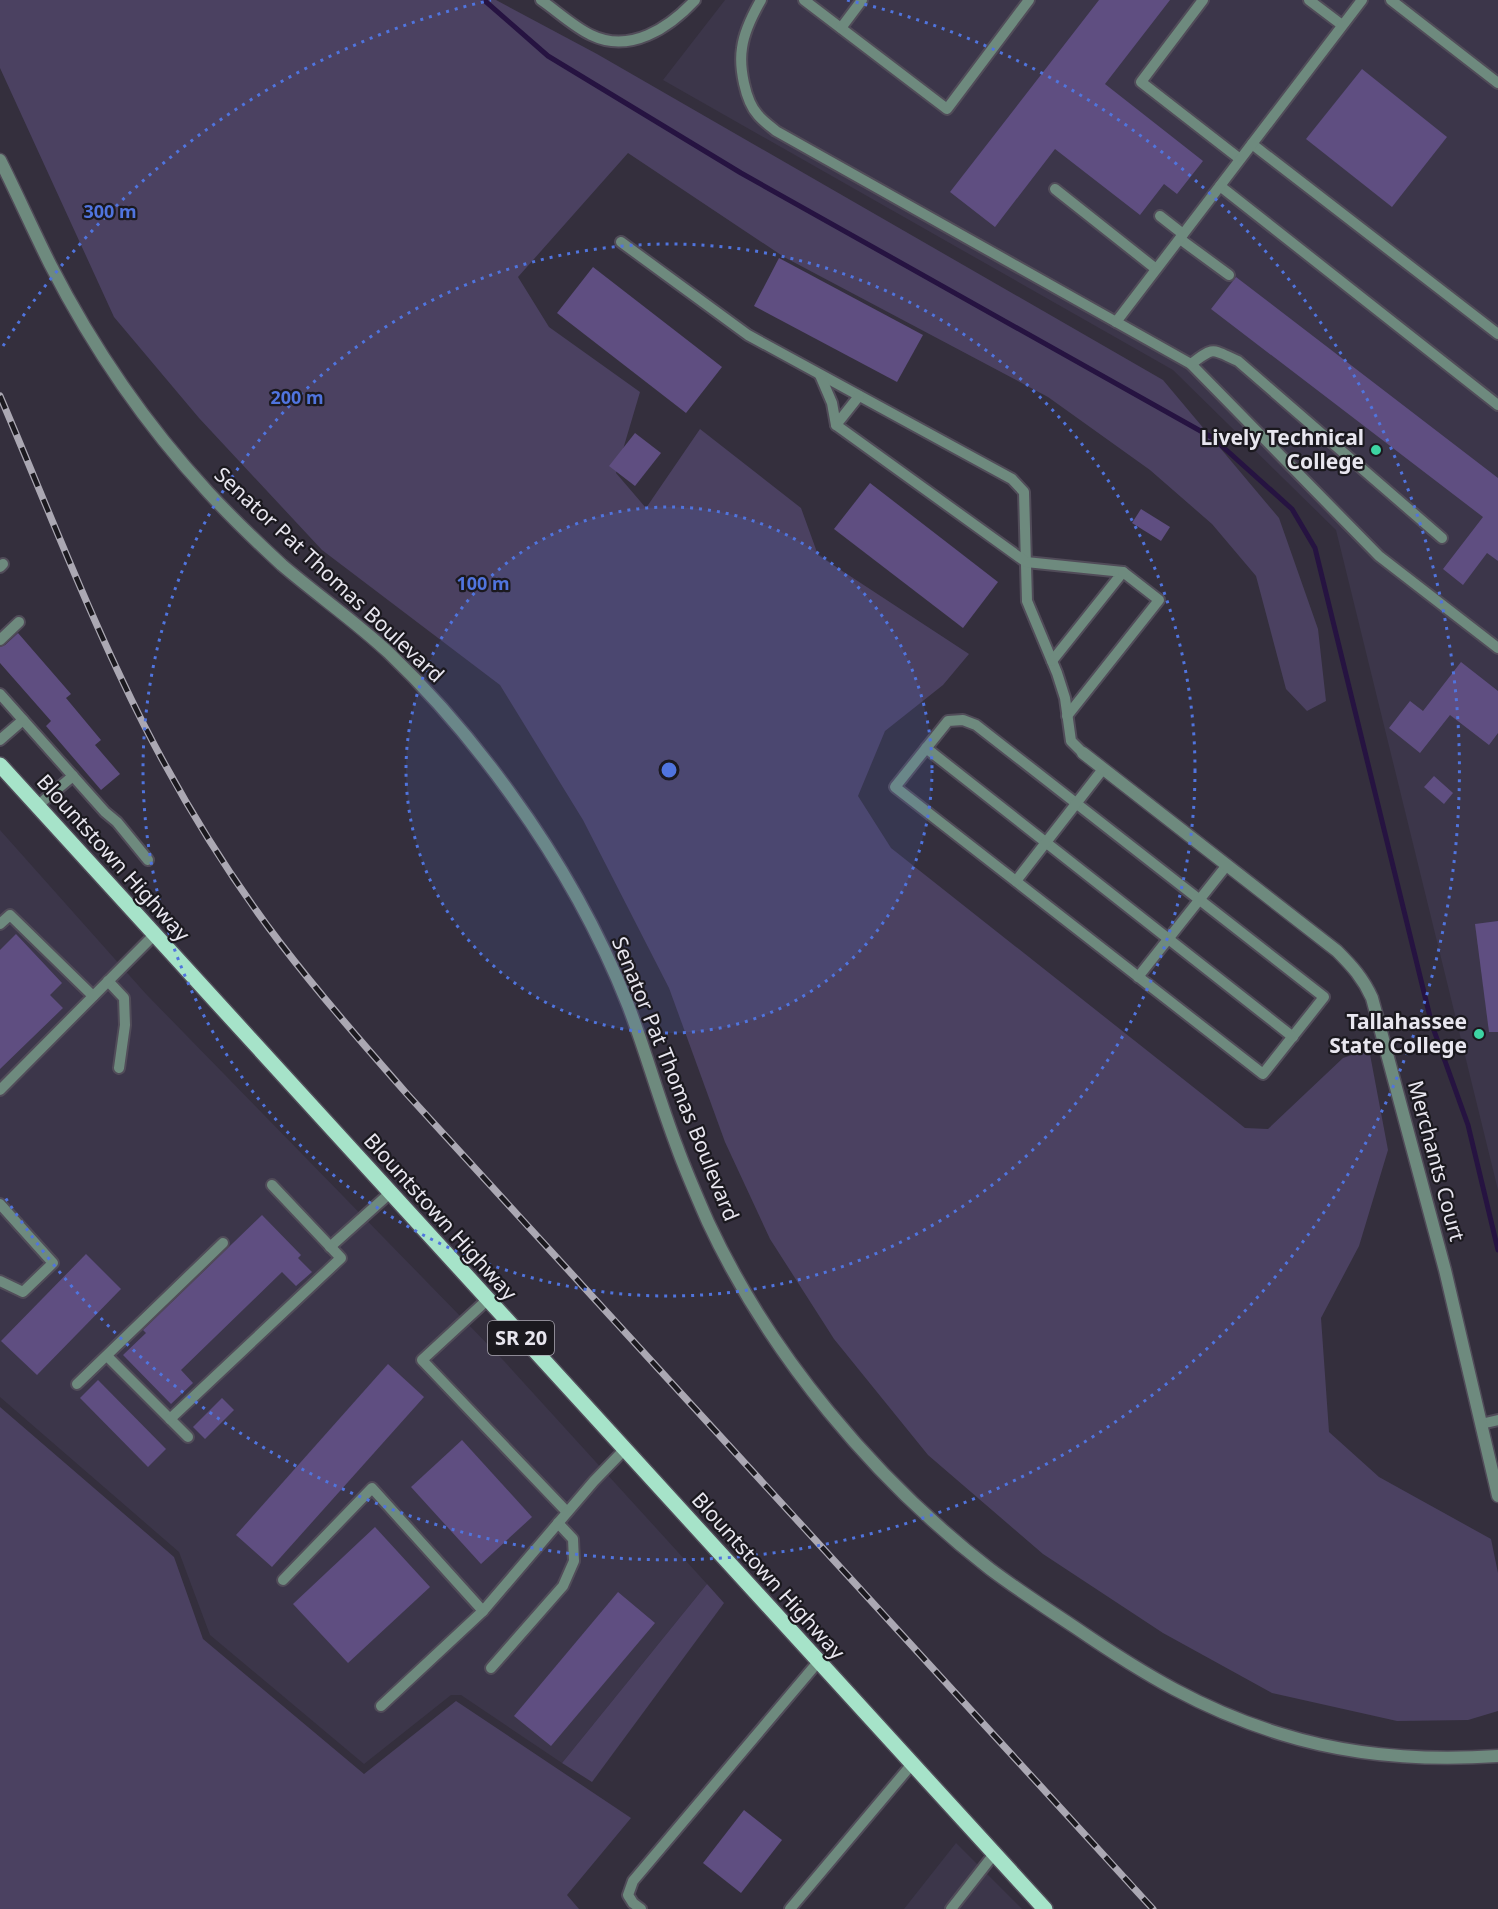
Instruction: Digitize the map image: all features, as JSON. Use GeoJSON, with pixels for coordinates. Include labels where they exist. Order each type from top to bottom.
{"type":"FeatureCollection","features":[{"type":"Feature","properties":{"kind":"main road","name":"Blountstown Highway"},"geometry":{"type":"LineString","coordinates":[[0,765],[1045,1909]]}},
{"type":"Feature","properties":{"kind":"street","name":"Senator Pat Thomas Boulevard"},"geometry":{"type":"LineString","coordinates":[[0,160],[52,268],[110,367],[160,436],[208,492],[249,533],[282,564],[388,652],[437,702],[478,749],[539,833],[572,886],[604,950],[628,1005],[676,1147],[719,1242],[761,1318],[809,1385],[880,1470],[940,1526],[991,1569],[1106,1649],[1172,1689],[1214,1710],[1297,1739],[1357,1752],[1409,1757],[1498,1756]]}},
{"type":"Feature","properties":{"kind":"street","name":"Merchants Court"},"geometry":{"type":"LineString","coordinates":[[1083,753],[1337,951],[1366,984],[1372,998],[1430,1213],[1498,1496]]}},
{"type":"Feature","properties":{"kind":"lane"},"geometry":{"type":"LineString","coordinates":[[541,0],[590,35],[604,40],[622,42],[660,31],[685,11],[694,0]]}},
{"type":"Feature","properties":{"kind":"lane"},"geometry":{"type":"LineString","coordinates":[[761,0],[742,47],[742,69],[747,97],[757,114],[776,131],[1191,364],[1379,556],[1498,648]]}},
{"type":"Feature","properties":{"kind":"lane"},"geometry":{"type":"LineString","coordinates":[[804,0],[947,109],[1029,0]]}},
{"type":"Feature","properties":{"kind":"lane"},"geometry":{"type":"LineString","coordinates":[[841,28],[862,0]]}},
{"type":"Feature","properties":{"kind":"lane"},"geometry":{"type":"LineString","coordinates":[[1203,0],[1141,82],[1240,159]]}},
{"type":"Feature","properties":{"kind":"lane"},"geometry":{"type":"LineString","coordinates":[[1309,0],[1342,26]]}},
{"type":"Feature","properties":{"kind":"lane"},"geometry":{"type":"LineString","coordinates":[[1116,322],[1362,0]]}},
{"type":"Feature","properties":{"kind":"lane"},"geometry":{"type":"LineString","coordinates":[[1391,0],[1498,83]]}},
{"type":"Feature","properties":{"kind":"lane"},"geometry":{"type":"LineString","coordinates":[[1252,144],[1498,334]]}},
{"type":"Feature","properties":{"kind":"lane"},"geometry":{"type":"LineString","coordinates":[[1220,186],[1498,405]]}},
{"type":"Feature","properties":{"kind":"lane"},"geometry":{"type":"LineString","coordinates":[[1055,189],[1156,269]]}},
{"type":"Feature","properties":{"kind":"lane"},"geometry":{"type":"LineString","coordinates":[[1160,216],[1229,275]]}},
{"type":"Feature","properties":{"kind":"lane"},"geometry":{"type":"LineString","coordinates":[[621,242],[748,336],[1011,479],[1024,492],[1027,601],[1065,698],[1071,741],[1083,753]]}},
{"type":"Feature","properties":{"kind":"lane"},"geometry":{"type":"LineString","coordinates":[[1191,364],[1208,351],[1215,351],[1238,361],[1442,538]]}},
{"type":"Feature","properties":{"kind":"lane"},"geometry":{"type":"LineString","coordinates":[[820,375],[832,403],[836,425],[1026,562],[1123,572],[1160,600],[1067,716]]}},
{"type":"Feature","properties":{"kind":"lane"},"geometry":{"type":"LineString","coordinates":[[836,425],[859,396]]}},
{"type":"Feature","properties":{"kind":"lane"},"geometry":{"type":"LineString","coordinates":[[1052,661],[1123,572]]}},
{"type":"Feature","properties":{"kind":"lane"},"geometry":{"type":"LineString","coordinates":[[0,639],[19,622]]}},
{"type":"Feature","properties":{"kind":"lane"},"geometry":{"type":"LineString","coordinates":[[0,694],[105,812],[117,822],[148,860]]}},
{"type":"Feature","properties":{"kind":"lane"},"geometry":{"type":"LineString","coordinates":[[0,740],[23,720]]}},
{"type":"Feature","properties":{"kind":"lane"},"geometry":{"type":"LineString","coordinates":[[963,720],[976,725],[1324,998],[1263,1074],[895,787],[926,748],[948,721],[963,720]]}},
{"type":"Feature","properties":{"kind":"lane"},"geometry":{"type":"LineString","coordinates":[[926,748],[1293,1037]]}},
{"type":"Feature","properties":{"kind":"lane"},"geometry":{"type":"LineString","coordinates":[[1016,881],[1103,769]]}},
{"type":"Feature","properties":{"kind":"lane"},"geometry":{"type":"LineString","coordinates":[[37,806],[73,776]]}},
{"type":"Feature","properties":{"kind":"lane"},"geometry":{"type":"LineString","coordinates":[[1138,977],[1227,865]]}},
{"type":"Feature","properties":{"kind":"lane"},"geometry":{"type":"LineString","coordinates":[[0,924],[10,915],[93,996]]}},
{"type":"Feature","properties":{"kind":"lane"},"geometry":{"type":"LineString","coordinates":[[0,1090],[154,935]]}},
{"type":"Feature","properties":{"kind":"lane"},"geometry":{"type":"LineString","coordinates":[[108,981],[124,998],[125,1025],[119,1068]]}},
{"type":"Feature","properties":{"kind":"lane"},"geometry":{"type":"LineString","coordinates":[[170,1419],[341,1258],[272,1185]]}},
{"type":"Feature","properties":{"kind":"lane"},"geometry":{"type":"LineString","coordinates":[[330,1247],[390,1193]]}},
{"type":"Feature","properties":{"kind":"lane"},"geometry":{"type":"LineString","coordinates":[[0,1204],[53,1263],[23,1292],[0,1281]]}},
{"type":"Feature","properties":{"kind":"lane"},"geometry":{"type":"LineString","coordinates":[[77,1384],[223,1243]]}},
{"type":"Feature","properties":{"kind":"lane"},"geometry":{"type":"LineString","coordinates":[[487,1300],[422,1360],[567,1512]]}},
{"type":"Feature","properties":{"kind":"lane"},"geometry":{"type":"LineString","coordinates":[[107,1356],[188,1437]]}},
{"type":"Feature","properties":{"kind":"lane"},"geometry":{"type":"LineString","coordinates":[[1481,1424],[1498,1420]]}},
{"type":"Feature","properties":{"kind":"lane"},"geometry":{"type":"LineString","coordinates":[[381,1706],[483,1611],[594,1481],[624,1450]]}},
{"type":"Feature","properties":{"kind":"lane"},"geometry":{"type":"LineString","coordinates":[[283,1580],[372,1488],[483,1611]]}},
{"type":"Feature","properties":{"kind":"lane"},"geometry":{"type":"LineString","coordinates":[[491,1668],[563,1586],[574,1561],[573,1539],[558,1523]]}},
{"type":"Feature","properties":{"kind":"lane"},"geometry":{"type":"LineString","coordinates":[[641,1909],[628,1895],[633,1881],[818,1662]]}},
{"type":"Feature","properties":{"kind":"lane"},"geometry":{"type":"LineString","coordinates":[[790,1909],[912,1764]]}},
{"type":"Feature","properties":{"kind":"lane"},"geometry":{"type":"LineString","coordinates":[[951,1909],[994,1854]]}},
{"type":"Feature","properties":{"kind":"shaded area"},"geometry":{"type":"Polygon","coordinates":[[[0,0],[496,0],[597,54],[1163,380],[1279,518],[1318,629],[1326,701],[1307,711],[1286,689],[1256,576],[1212,524],[1150,470],[1048,397],[784,257],[628,153],[518,277],[549,327],[640,392],[616,473],[646,508],[700,429],[801,508],[818,555],[969,654],[943,685],[885,731],[858,796],[891,848],[1245,1128],[1268,1129],[1343,1058],[1369,1049],[1388,1150],[1359,1246],[1321,1318],[1329,1432],[1379,1477],[1491,1539],[1498,1573],[1498,1711],[1468,1720],[1397,1721],[1272,1693],[1163,1633],[1043,1554],[928,1455],[834,1339],[770,1239],[725,1142],[669,988],[583,820],[500,685],[322,550],[199,418],[114,317],[0,68],[0,0]]]}},
{"type":"Feature","properties":{"kind":"shaded area","name":"Lively Technical College"},"geometry":{"type":"Polygon","coordinates":[[[725,0],[1498,0],[1498,1190],[1336,530],[1173,370],[663,80],[725,0]]]}},
{"type":"Feature","properties":{"kind":"shaded area"},"geometry":{"type":"Polygon","coordinates":[[[0,830],[146,994],[504,1361],[707,1584],[562,1763],[461,1695],[451,1695],[364,1764],[210,1635],[179,1552],[0,1397],[0,830]]]}},
{"type":"Feature","properties":{"kind":"shaded area"},"geometry":{"type":"Polygon","coordinates":[[[0,1407],[174,1557],[203,1639],[364,1774],[456,1701],[631,1818],[567,1895],[579,1909],[0,1909],[0,1407]]]}},
{"type":"Feature","properties":{"kind":"shaded area"},"geometry":{"type":"Polygon","coordinates":[[[707,1584],[724,1603],[592,1782],[562,1763],[707,1584]]]}},
{"type":"Feature","properties":{"kind":"shaded area"},"geometry":{"type":"Polygon","coordinates":[[[956,1843],[1022,1909],[904,1909],[956,1843]]]}},
{"type":"Feature","properties":{"kind":"building"},"geometry":{"type":"Polygon","coordinates":[[[1099,0],[1170,0],[1105,84],[1203,161],[1177,194],[1164,184],[1140,215],[1055,149],[995,227],[950,192],[1099,0]]]}},
{"type":"Feature","properties":{"kind":"building"},"geometry":{"type":"Polygon","coordinates":[[[1362,69],[1447,137],[1392,207],[1306,139],[1362,69]]]}},
{"type":"Feature","properties":{"kind":"building"},"geometry":{"type":"Polygon","coordinates":[[[779,258],[923,335],[897,382],[754,306],[779,258]]]}},
{"type":"Feature","properties":{"kind":"building"},"geometry":{"type":"Polygon","coordinates":[[[593,267],[722,367],[686,413],[557,313],[593,267]]]}},
{"type":"Feature","properties":{"kind":"building"},"geometry":{"type":"Polygon","coordinates":[[[1236,277],[1498,478],[1498,561],[1487,553],[1463,585],[1443,569],[1483,517],[1211,309],[1236,277]]]}},
{"type":"Feature","properties":{"kind":"building"},"geometry":{"type":"Polygon","coordinates":[[[635,433],[661,453],[635,486],[609,466],[635,433]]]}},
{"type":"Feature","properties":{"kind":"building"},"geometry":{"type":"Polygon","coordinates":[[[870,483],[998,582],[963,628],[834,529],[870,483]]]}},
{"type":"Feature","properties":{"kind":"building"},"geometry":{"type":"Polygon","coordinates":[[[1141,509],[1170,527],[1161,541],[1132,523],[1141,509]]]}},
{"type":"Feature","properties":{"kind":"building"},"geometry":{"type":"Polygon","coordinates":[[[18,633],[71,694],[66,698],[101,740],[95,745],[120,774],[101,790],[46,726],[51,721],[0,663],[0,647],[18,633]]]}},
{"type":"Feature","properties":{"kind":"building"},"geometry":{"type":"Polygon","coordinates":[[[1461,662],[1498,691],[1498,733],[1489,745],[1450,715],[1420,753],[1389,728],[1410,701],[1423,711],[1461,662]]]}},
{"type":"Feature","properties":{"kind":"building"},"geometry":{"type":"Polygon","coordinates":[[[1434,776],[1453,793],[1444,804],[1424,787],[1434,776]]]}},
{"type":"Feature","properties":{"kind":"building"},"geometry":{"type":"Polygon","coordinates":[[[1498,921],[1498,1032],[1489,1032],[1475,924],[1498,921]]]}},
{"type":"Feature","properties":{"kind":"building"},"geometry":{"type":"Polygon","coordinates":[[[16,934],[62,983],[50,995],[63,1008],[0,1069],[0,950],[16,934]]]}},
{"type":"Feature","properties":{"kind":"building"},"geometry":{"type":"Polygon","coordinates":[[[262,1215],[301,1255],[298,1258],[312,1272],[296,1286],[282,1272],[181,1370],[193,1383],[171,1404],[123,1355],[146,1333],[143,1330],[262,1215]]]}},
{"type":"Feature","properties":{"kind":"building"},"geometry":{"type":"Polygon","coordinates":[[[86,1254],[121,1289],[37,1375],[1,1341],[86,1254]]]}},
{"type":"Feature","properties":{"kind":"building"},"geometry":{"type":"Polygon","coordinates":[[[388,1364],[424,1397],[272,1567],[236,1535],[388,1364]]]}},
{"type":"Feature","properties":{"kind":"building"},"geometry":{"type":"Polygon","coordinates":[[[98,1380],[166,1449],[148,1467],[80,1398],[98,1380]]]}},
{"type":"Feature","properties":{"kind":"building"},"geometry":{"type":"Polygon","coordinates":[[[222,1398],[234,1410],[205,1439],[193,1427],[222,1398]]]}},
{"type":"Feature","properties":{"kind":"building"},"geometry":{"type":"Polygon","coordinates":[[[462,1440],[532,1517],[481,1564],[411,1487],[462,1440]]]}},
{"type":"Feature","properties":{"kind":"building"},"geometry":{"type":"Polygon","coordinates":[[[375,1527],[430,1587],[348,1663],[293,1604],[375,1527]]]}},
{"type":"Feature","properties":{"kind":"building"},"geometry":{"type":"Polygon","coordinates":[[[618,1592],[655,1623],[551,1746],[514,1716],[618,1592]]]}},
{"type":"Feature","properties":{"kind":"building"},"geometry":{"type":"Polygon","coordinates":[[[744,1810],[782,1840],[741,1893],[703,1863],[744,1810]]]}},
{"type":"Feature","properties":{"kind":"waterway"},"geometry":{"type":"LineString","coordinates":[[484,0],[548,56],[741,173],[1213,438],[1292,509],[1315,548],[1432,1025],[1468,1125],[1498,1250]]}},
{"type":"Feature","properties":{"kind":"railway"},"geometry":{"type":"LineString","coordinates":[[0,396],[87,603],[144,725],[208,838],[243,892],[281,944],[407,1094],[1153,1909]]}},
{"type":"Feature","properties":{"kind":"place","name":"Lively Technical College"},"geometry":{"type":"Point","coordinates":[1376,450]}},
{"type":"Feature","properties":{"kind":"place","name":"Tallahassee State College"},"geometry":{"type":"Point","coordinates":[1479,1034]}}]}
